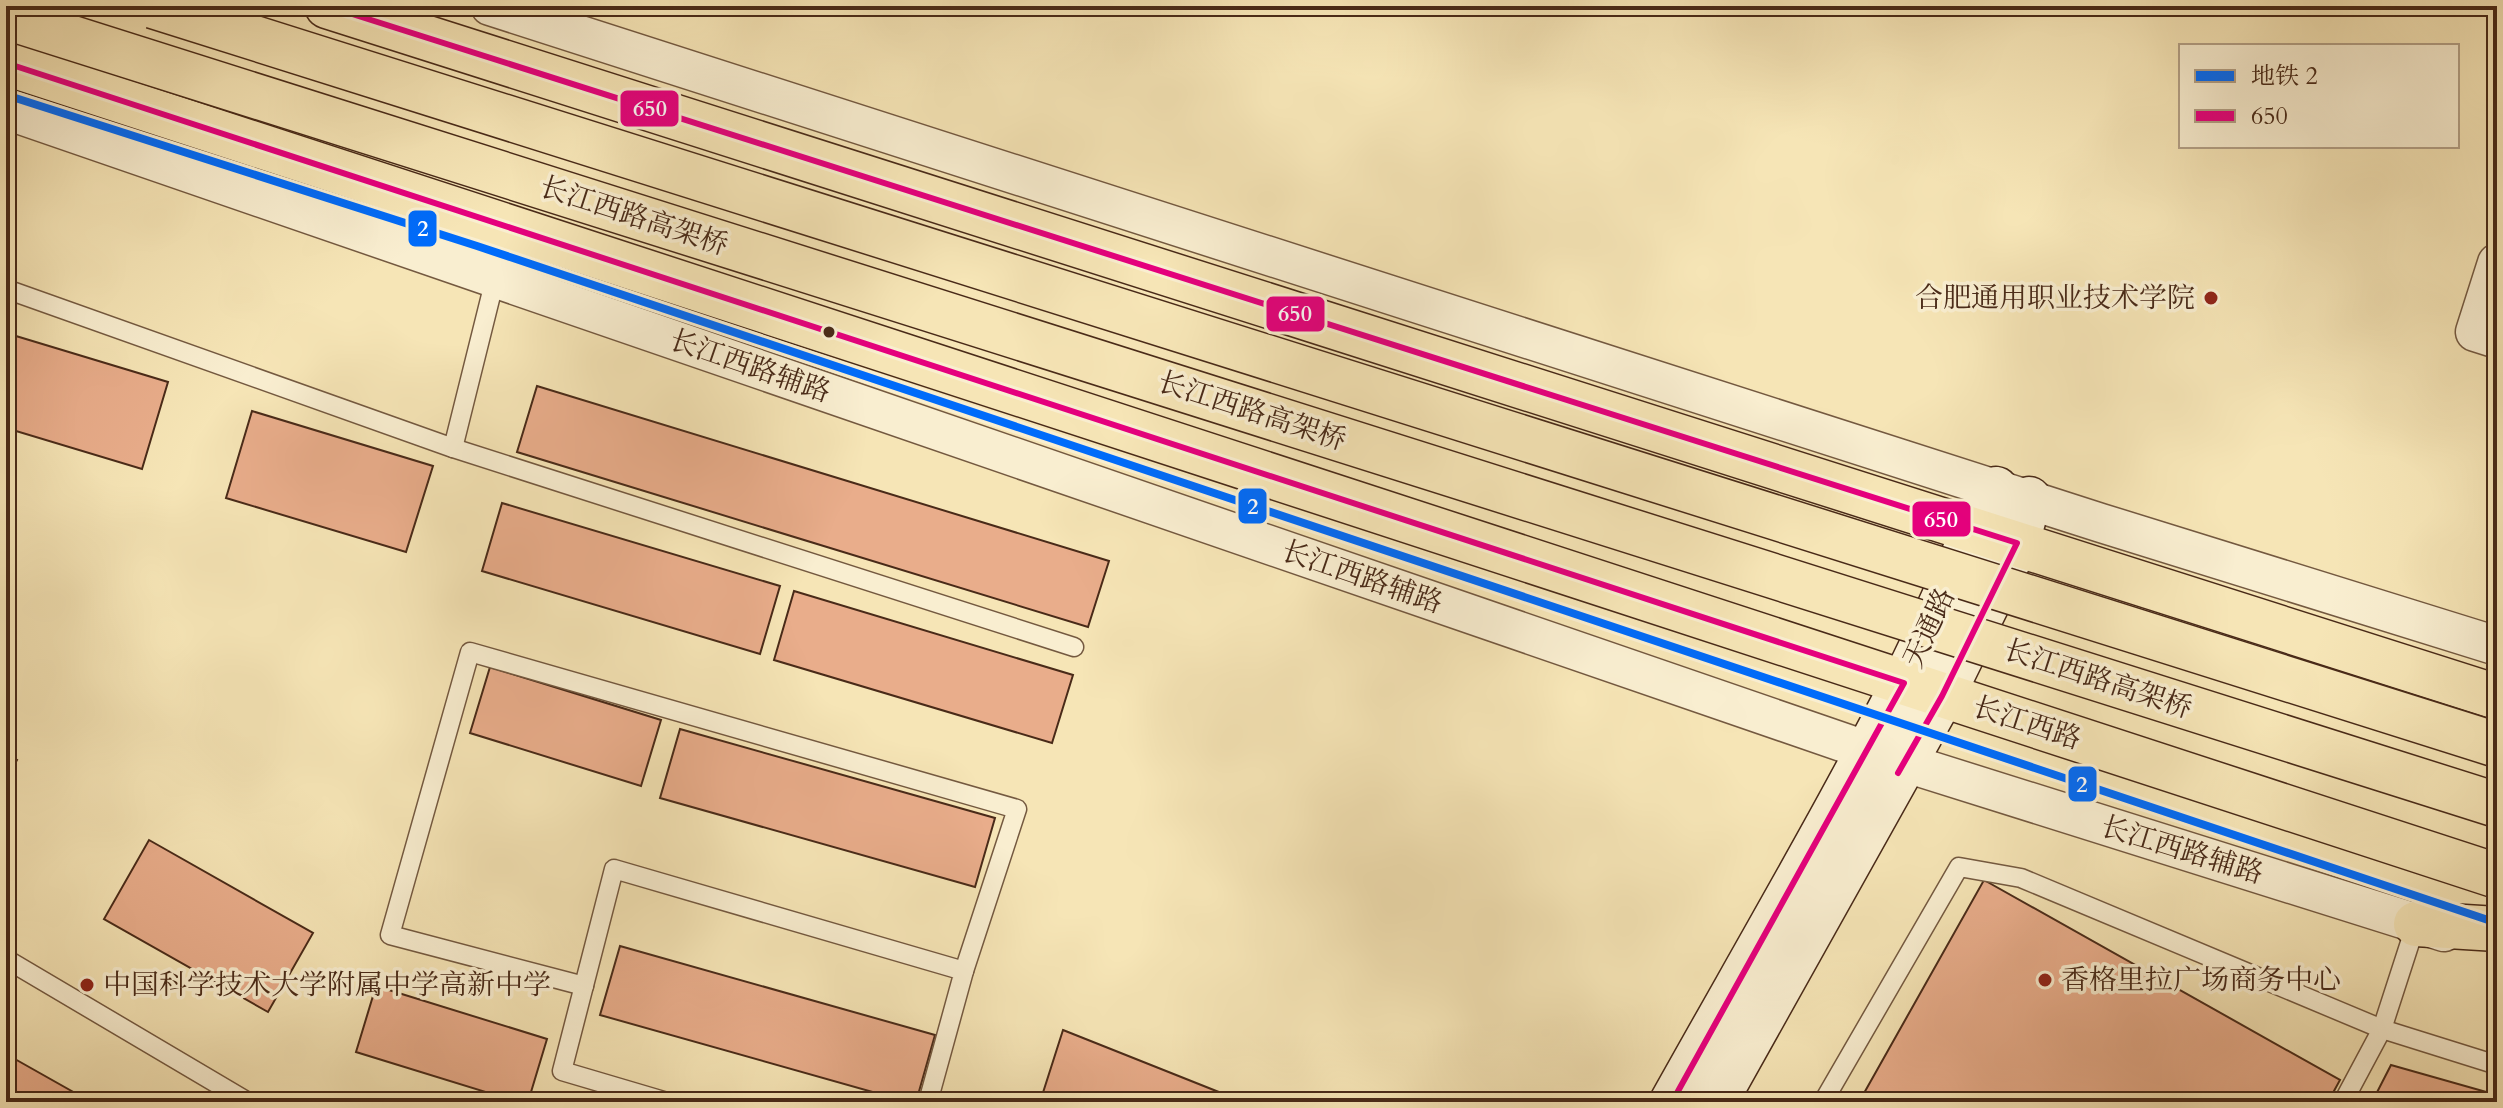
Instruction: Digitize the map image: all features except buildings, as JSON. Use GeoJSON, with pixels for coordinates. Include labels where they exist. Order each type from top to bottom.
{"type":"FeatureCollection","features":[{"type":"Feature","properties":{"kind":"highway","name":"长江西路高架桥"},"geometry":{"type":"LineString","coordinates":[[153,6],[2497,745]]}},
{"type":"Feature","properties":{"kind":"highway"},"geometry":{"type":"LineString","coordinates":[[327,6],[2497,697]]}},
{"type":"Feature","properties":{"kind":"highway","name":"长江西路高架桥"},"geometry":{"type":"LineString","coordinates":[[6,17],[2497,805]]}},
{"type":"Feature","properties":{"kind":"highway","name":"长江西路"},"geometry":{"type":"LineString","coordinates":[[6,63],[2497,876]]}},
{"type":"Feature","properties":{"kind":"highway"},"geometry":{"type":"LineString","coordinates":[[2416,924],[2497,929]]}},
{"type":"Feature","properties":{"kind":"street"},"geometry":{"type":"LineString","coordinates":[[490,6],[2497,646]]}},
{"type":"Feature","properties":{"kind":"street","name":"长江西路辅路"},"geometry":{"type":"LineString","coordinates":[[6,110],[1886,757],[2497,949]]}},
{"type":"Feature","properties":{"kind":"street"},"geometry":{"type":"LineString","coordinates":[[2497,263],[2475,332],[2497,339]]}},
{"type":"Feature","properties":{"kind":"street","name":"天通路"},"geometry":{"type":"LineString","coordinates":[[1923,690],[1974,529],[2013,494]]}},
{"type":"Feature","properties":{"kind":"street","name":"天通路"},"geometry":{"type":"LineString","coordinates":[[1715,1102],[1886,757],[1923,690],[2017,543],[2013,494]]}},
{"type":"Feature","properties":{"kind":"street","name":"天通路"},"geometry":{"type":"LineString","coordinates":[[1672,1102],[1886,757]]}},
{"type":"Feature","properties":{"kind":"lane"},"geometry":{"type":"LineString","coordinates":[[453,448],[495,279]]}},
{"type":"Feature","properties":{"kind":"lane"},"geometry":{"type":"LineString","coordinates":[[6,289],[453,448],[1074,647]]}},
{"type":"Feature","properties":{"kind":"lane"},"geometry":{"type":"LineString","coordinates":[[584,986],[390,935],[470,652],[1017,809],[964,971],[928,1102]]}},
{"type":"Feature","properties":{"kind":"lane"},"geometry":{"type":"LineString","coordinates":[[1823,1102],[1959,867],[2021,878],[2382,1029],[2497,1065]]}},
{"type":"Feature","properties":{"kind":"lane"},"geometry":{"type":"LineString","coordinates":[[667,1102],[562,1071],[614,869],[964,971]]}},
{"type":"Feature","properties":{"kind":"lane"},"geometry":{"type":"LineString","coordinates":[[2343,1102],[2382,1029],[2416,924]]}},
{"type":"Feature","properties":{"kind":"lane"},"geometry":{"type":"LineString","coordinates":[[6,959],[248,1102]]}},
{"type":"Feature","properties":{"kind":"metro line","name":"2"},"geometry":{"type":"LineString","coordinates":[[6,95],[477,246],[2497,923]]}},
{"type":"Feature","properties":{"kind":"transit line","name":"650"},"geometry":{"type":"LineString","coordinates":[[327,6],[2017,543],[1942,696],[1898,773]]}},
{"type":"Feature","properties":{"kind":"transit line","name":"650"},"geometry":{"type":"LineString","coordinates":[[6,63],[1904,683],[1672,1102]]}},
{"type":"Feature","properties":{"kind":"place","name":"合肥通用职业技术学院"},"geometry":{"type":"Point","coordinates":[2211,298]}},
{"type":"Feature","properties":{"kind":"place","name":"香格里拉广场商务中心"},"geometry":{"type":"Point","coordinates":[2045,980]}},
{"type":"Feature","properties":{"kind":"place","name":"中国科学技术大学附属中学高新中学"},"geometry":{"type":"Point","coordinates":[87,985]}}]}
